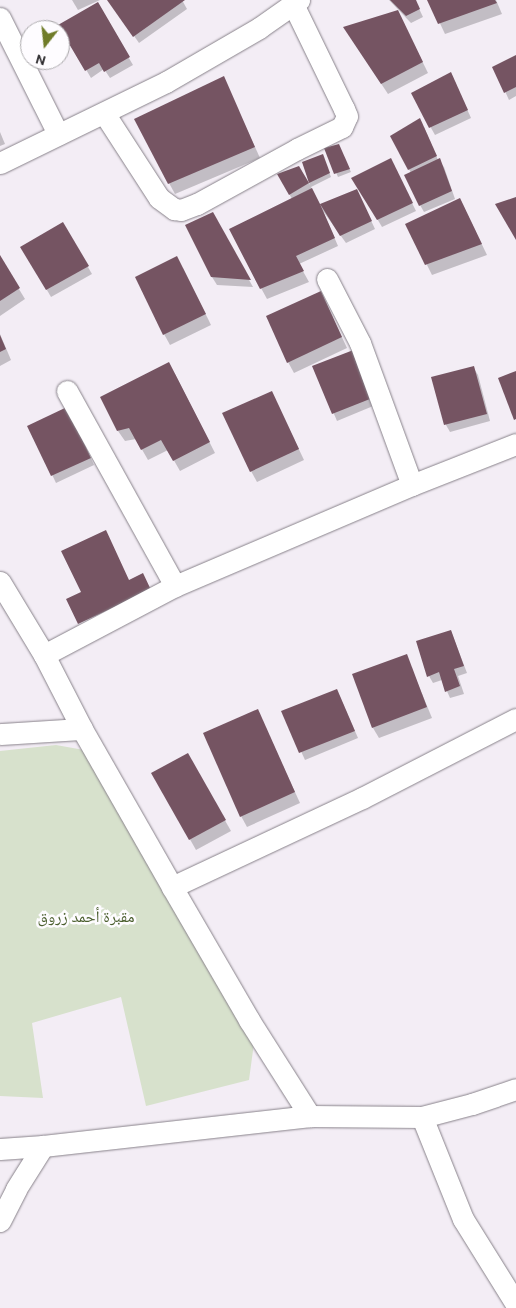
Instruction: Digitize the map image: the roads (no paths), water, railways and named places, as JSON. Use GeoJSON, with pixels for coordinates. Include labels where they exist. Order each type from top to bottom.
{"type":"FeatureCollection","features":[{"type":"Feature","properties":{"kind":"street"},"geometry":{"type":"LineString","coordinates":[[0,163],[166,82],[259,28],[296,2],[347,116],[342,127],[297,149],[197,204],[182,210],[174,209],[159,198],[104,113]]}},
{"type":"Feature","properties":{"kind":"street"},"geometry":{"type":"LineString","coordinates":[[0,18],[58,134]]}},
{"type":"Feature","properties":{"kind":"street"},"geometry":{"type":"LineString","coordinates":[[327,279],[360,343],[412,485]]}},
{"type":"Feature","properties":{"kind":"street"},"geometry":{"type":"LineString","coordinates":[[68,391],[174,586]]}},
{"type":"Feature","properties":{"kind":"street"},"geometry":{"type":"LineString","coordinates":[[44,655],[174,586],[412,485],[516,444]]}},
{"type":"Feature","properties":{"kind":"street"},"geometry":{"type":"LineString","coordinates":[[0,582],[44,655],[82,728],[172,887],[250,1020],[310,1116]]}},
{"type":"Feature","properties":{"kind":"street"},"geometry":{"type":"LineString","coordinates":[[172,887],[362,798],[516,719]]}},
{"type":"Feature","properties":{"kind":"street"},"geometry":{"type":"LineString","coordinates":[[0,734],[82,728]]}},
{"type":"Feature","properties":{"kind":"street"},"geometry":{"type":"LineString","coordinates":[[0,1149],[43,1146],[310,1116],[422,1117],[472,1104],[516,1089]]}},
{"type":"Feature","properties":{"kind":"street"},"geometry":{"type":"LineString","coordinates":[[422,1117],[463,1219],[516,1304]]}},
{"type":"Feature","properties":{"kind":"street"},"geometry":{"type":"LineString","coordinates":[[0,1221],[16,1189],[43,1146]]}},
{"type":"Feature","properties":{"kind":"park label","name":"مقبرة أحمد زروق"},"geometry":{"type":"Point","coordinates":[86,918]}}]}
